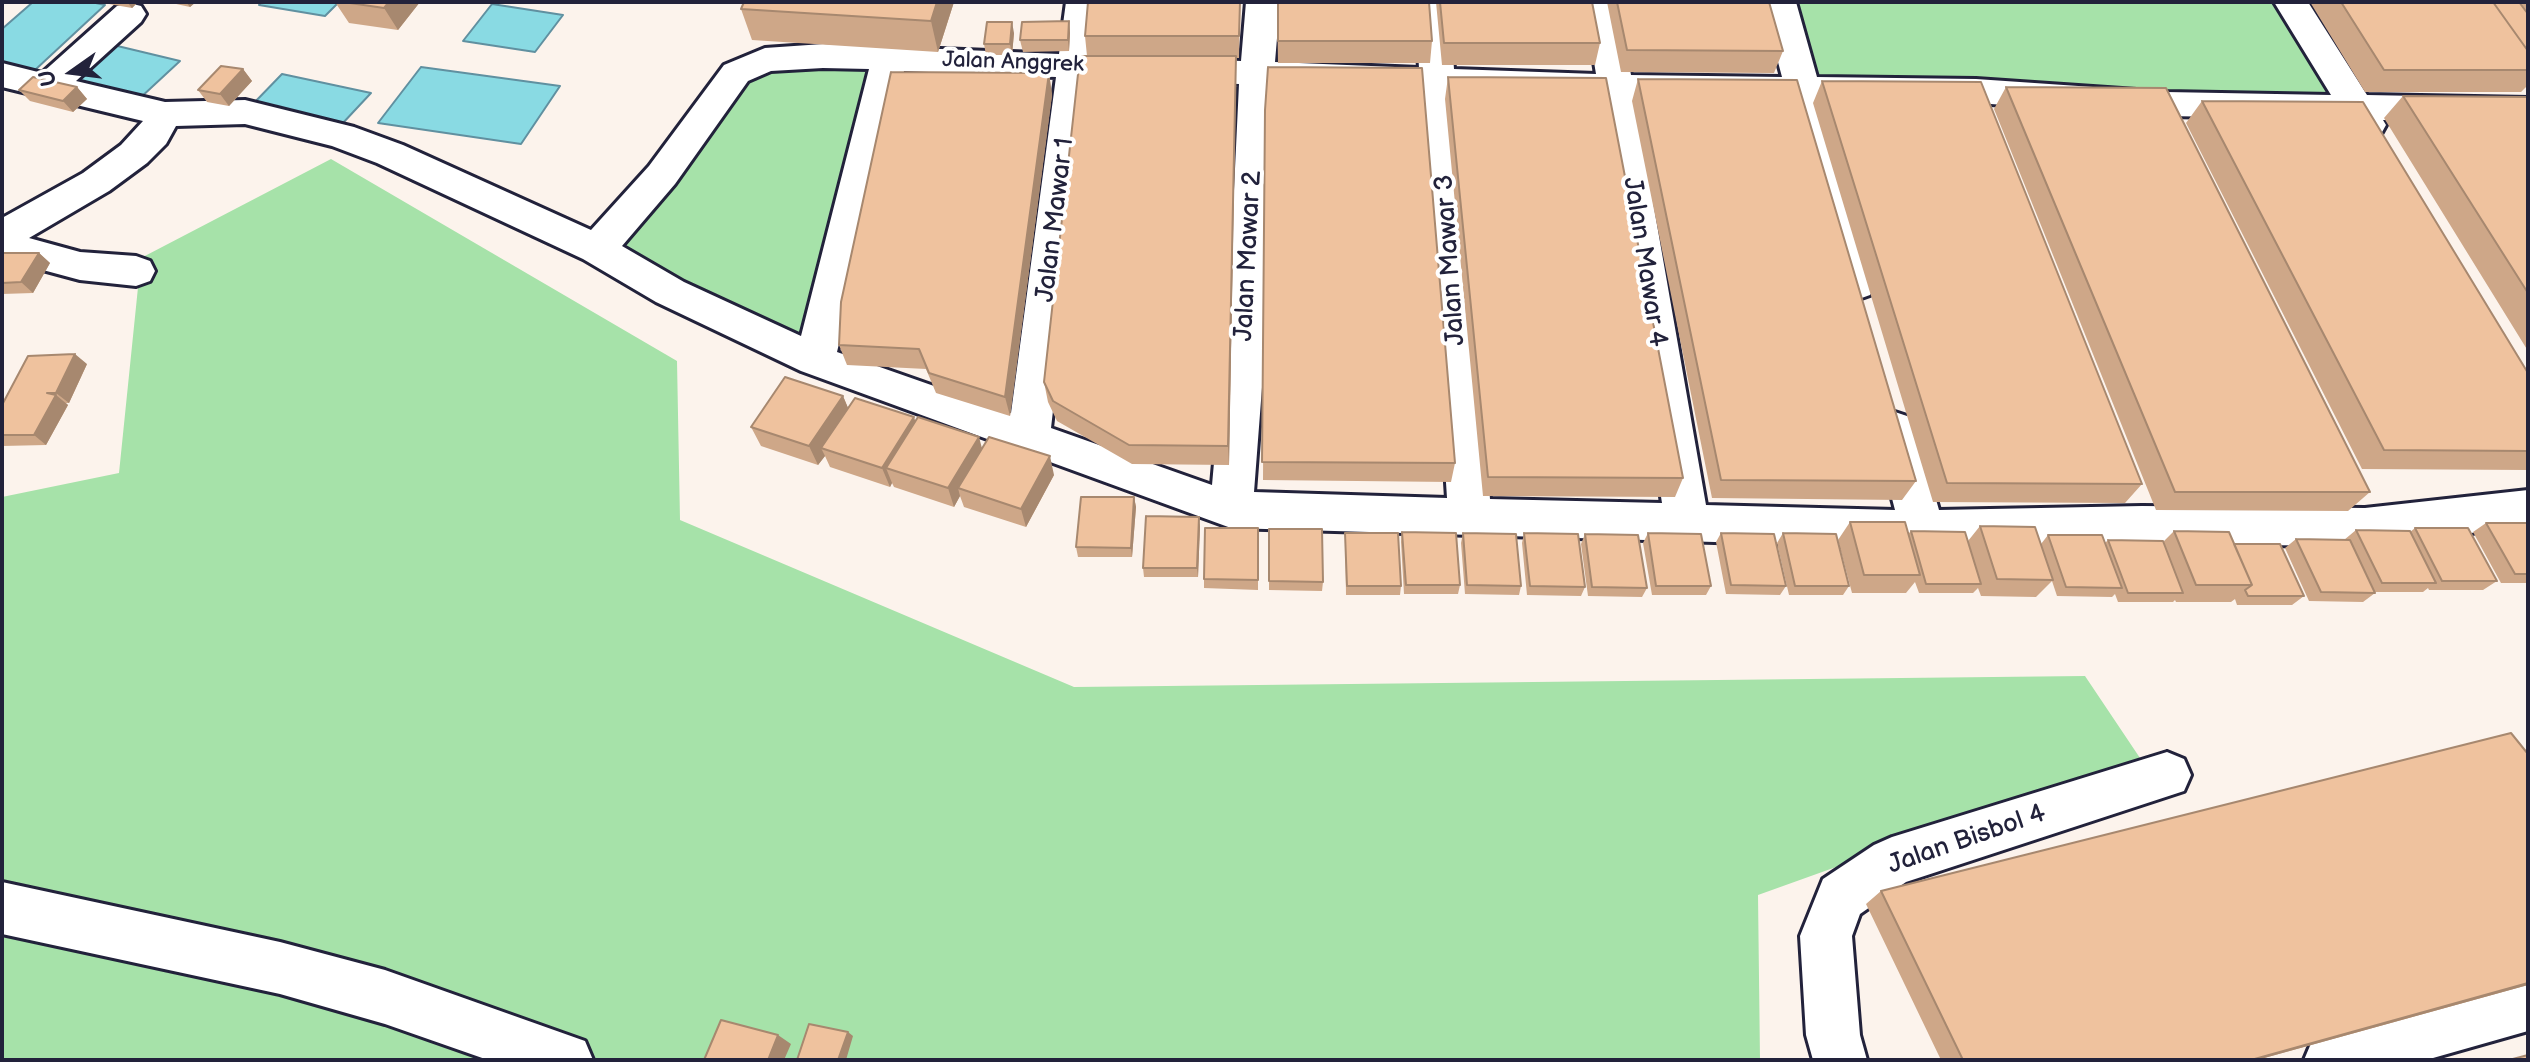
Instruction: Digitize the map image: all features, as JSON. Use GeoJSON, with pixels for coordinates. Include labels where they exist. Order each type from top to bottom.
{"type":"FeatureCollection","features":[{"type":"Feature","properties":{"kind":"street","name":"Jalan Mawar 1"},"geometry":{"type":"LineString","coordinates":[[1029,438],[1083,2]]}},
{"type":"Feature","properties":{"kind":"street","name":"Jalan Mawar 2"},"geometry":{"type":"LineString","coordinates":[[1231,510],[1249,296],[1257,71],[1263,2]]}},
{"type":"Feature","properties":{"kind":"street","name":"Jalan Mawar 3"},"geometry":{"type":"LineString","coordinates":[[1432,2],[1470,518]]}},
{"type":"Feature","properties":{"kind":"street","name":"Jalan Mawar 4"},"geometry":{"type":"LineString","coordinates":[[1601,2],[1687,522]]}},
{"type":"Feature","properties":{"kind":"street"},"geometry":{"type":"LineString","coordinates":[[1779,2],[1864,316]]}},
{"type":"Feature","properties":{"kind":"street"},"geometry":{"type":"LineString","coordinates":[[2291,2],[2387,158]]}},
{"type":"Feature","properties":{"kind":"street"},"geometry":{"type":"LineString","coordinates":[[50,85],[129,14]]}},
{"type":"Feature","properties":{"kind":"street","name":"Jalan Anggrek"},"geometry":{"type":"LineString","coordinates":[[597,249],[662,175],[736,73],[765,60],[823,56],[1615,87],[1802,87],[1982,106],[2356,105],[2528,110]]}},
{"type":"Feature","properties":{"kind":"street"},"geometry":{"type":"LineString","coordinates":[[815,360],[889,60]]}},
{"type":"Feature","properties":{"kind":"street"},"geometry":{"type":"LineString","coordinates":[[2,75],[165,114],[245,112],[341,136],[390,154],[597,249],[670,292],[815,360],[1231,510],[1922,529],[2136,510],[2365,527],[2528,508]]}},
{"type":"Feature","properties":{"kind":"street"},"geometry":{"type":"LineString","coordinates":[[2166,104],[2186,146]]}},
{"type":"Feature","properties":{"kind":"street"},"geometry":{"type":"LineString","coordinates":[[2,236],[96,182],[134,154],[153,135],[165,114]]}},
{"type":"Feature","properties":{"kind":"street"},"geometry":{"type":"LineString","coordinates":[[2,245],[80,266],[136,271]]}},
{"type":"Feature","properties":{"kind":"street"},"geometry":{"type":"LineString","coordinates":[[1885,392],[1922,529]]}},
{"type":"Feature","properties":{"kind":"street"},"geometry":{"type":"LineString","coordinates":[[2345,485],[2365,527]]}},
{"type":"Feature","properties":{"kind":"street","name":"Jalan Bisbol 4"},"geometry":{"type":"LineString","coordinates":[[1840,1060],[1833,1035],[1826,936],[1841,897],[1892,862],[2167,775]]}},
{"type":"Feature","properties":{"kind":"street"},"geometry":{"type":"LineString","coordinates":[[2,908],[280,968],[385,997],[566,1060]]}},
{"type":"Feature","properties":{"kind":"street"},"geometry":{"type":"LineString","coordinates":[[2331,1060],[2528,1004]]}},
{"type":"Feature","properties":{"kind":"green space"},"geometry":{"type":"Polygon","coordinates":[[[1779,2],[2291,2],[2356,105],[1802,87],[1779,2]]]}},
{"type":"Feature","properties":{"kind":"green space"},"geometry":{"type":"Polygon","coordinates":[[[889,60],[815,360],[597,249],[736,73],[889,60]]]}},
{"type":"Feature","properties":{"kind":"green space"},"geometry":{"type":"Polygon","coordinates":[[[331,159],[677,361],[680,520],[1074,687],[2085,676],[2140,758],[1758,895],[1760,1060],[2,1060],[2,497],[119,473],[141,258],[331,159]]]}},
{"type":"Feature","properties":{"kind":"water"},"geometry":{"type":"Polygon","coordinates":[[[33,2],[91,2],[105,5],[35,70],[2,64],[2,29],[33,2]]]}},
{"type":"Feature","properties":{"kind":"water"},"geometry":{"type":"Polygon","coordinates":[[[262,2],[339,2],[325,16],[259,5],[262,2]]]}},
{"type":"Feature","properties":{"kind":"water"},"geometry":{"type":"Polygon","coordinates":[[[492,4],[563,15],[535,52],[463,41],[492,4]]]}},
{"type":"Feature","properties":{"kind":"water"},"geometry":{"type":"Polygon","coordinates":[[[105,43],[180,61],[139,99],[63,80],[105,43]]]}},
{"type":"Feature","properties":{"kind":"water"},"geometry":{"type":"Polygon","coordinates":[[[421,67],[560,86],[521,144],[378,123],[421,67]]]}},
{"type":"Feature","properties":{"kind":"water"},"geometry":{"type":"Polygon","coordinates":[[[282,74],[371,93],[342,124],[252,105],[282,74]]]}},
{"type":"Feature","properties":{"kind":"building"},"geometry":{"type":"Polygon","coordinates":[[[343,2],[389,2],[384,8],[343,2]]]}},
{"type":"Feature","properties":{"kind":"building"},"geometry":{"type":"Polygon","coordinates":[[[744,2],[937,2],[931,21],[741,9],[744,2]]]}},
{"type":"Feature","properties":{"kind":"building"},"geometry":{"type":"Polygon","coordinates":[[[1088,2],[1240,2],[1239,36],[1085,36],[1088,2]]]}},
{"type":"Feature","properties":{"kind":"building"},"geometry":{"type":"Polygon","coordinates":[[[1278,2],[1429,2],[1432,41],[1278,41],[1278,2]]]}},
{"type":"Feature","properties":{"kind":"building"},"geometry":{"type":"Polygon","coordinates":[[[1440,2],[1592,2],[1600,43],[1444,43],[1440,2]]]}},
{"type":"Feature","properties":{"kind":"building"},"geometry":{"type":"Polygon","coordinates":[[[1617,2],[1769,2],[1783,51],[1627,50],[1617,2]]]}},
{"type":"Feature","properties":{"kind":"building"},"geometry":{"type":"Polygon","coordinates":[[[2341,2],[2493,2],[2528,51],[2528,70],[2384,70],[2341,2]]]}},
{"type":"Feature","properties":{"kind":"building"},"geometry":{"type":"Polygon","coordinates":[[[2493,2],[2519,2],[2528,14],[2528,51],[2493,2]]]}},
{"type":"Feature","properties":{"kind":"building"},"geometry":{"type":"Polygon","coordinates":[[[1069,21],[1068,40],[1020,40],[1022,22],[1069,21]]]}},
{"type":"Feature","properties":{"kind":"building"},"geometry":{"type":"Polygon","coordinates":[[[987,22],[1012,22],[1010,44],[984,44],[987,22]]]}},
{"type":"Feature","properties":{"kind":"building"},"geometry":{"type":"Polygon","coordinates":[[[1080,56],[1236,56],[1228,446],[1129,445],[1053,401],[1044,382],[1080,56]]]}},
{"type":"Feature","properties":{"kind":"building"},"geometry":{"type":"Polygon","coordinates":[[[221,66],[243,69],[220,94],[198,90],[221,66]]]}},
{"type":"Feature","properties":{"kind":"building"},"geometry":{"type":"Polygon","coordinates":[[[1268,67],[1422,68],[1455,463],[1262,462],[1268,67]]]}},
{"type":"Feature","properties":{"kind":"building"},"geometry":{"type":"Polygon","coordinates":[[[891,72],[1049,73],[1005,397],[929,373],[919,349],[839,345],[841,302],[891,72]]]}},
{"type":"Feature","properties":{"kind":"building"},"geometry":{"type":"Polygon","coordinates":[[[33,77],[77,87],[63,101],[19,90],[33,77]]]}},
{"type":"Feature","properties":{"kind":"building"},"geometry":{"type":"Polygon","coordinates":[[[1448,77],[1606,78],[1683,478],[1488,477],[1448,77]]]}},
{"type":"Feature","properties":{"kind":"building"},"geometry":{"type":"Polygon","coordinates":[[[1638,79],[1797,80],[1916,481],[1721,480],[1638,79]]]}},
{"type":"Feature","properties":{"kind":"building"},"geometry":{"type":"Polygon","coordinates":[[[1822,81],[1981,82],[2142,484],[1947,483],[1822,81]]]}},
{"type":"Feature","properties":{"kind":"building"},"geometry":{"type":"Polygon","coordinates":[[[2006,87],[2166,88],[2370,492],[2175,492],[2006,87]]]}},
{"type":"Feature","properties":{"kind":"building"},"geometry":{"type":"Polygon","coordinates":[[[2403,96],[2528,97],[2528,293],[2403,96]]]}},
{"type":"Feature","properties":{"kind":"building"},"geometry":{"type":"Polygon","coordinates":[[[2202,101],[2363,102],[2528,373],[2528,451],[2384,450],[2202,101]]]}},
{"type":"Feature","properties":{"kind":"building"},"geometry":{"type":"Polygon","coordinates":[[[2,253],[39,253],[21,282],[2,283],[2,253]]]}},
{"type":"Feature","properties":{"kind":"building"},"geometry":{"type":"Polygon","coordinates":[[[75,354],[56,393],[47,393],[56,395],[34,435],[2,435],[2,405],[28,356],[75,354]]]}},
{"type":"Feature","properties":{"kind":"building"},"geometry":{"type":"Polygon","coordinates":[[[785,377],[843,396],[809,446],[751,427],[785,377]]]}},
{"type":"Feature","properties":{"kind":"building"},"geometry":{"type":"Polygon","coordinates":[[[855,398],[914,417],[882,468],[821,448],[855,398]]]}},
{"type":"Feature","properties":{"kind":"building"},"geometry":{"type":"Polygon","coordinates":[[[918,417],[979,437],[948,488],[886,468],[918,417]]]}},
{"type":"Feature","properties":{"kind":"building"},"geometry":{"type":"Polygon","coordinates":[[[989,437],[1050,456],[1021,509],[958,488],[989,437]]]}},
{"type":"Feature","properties":{"kind":"building"},"geometry":{"type":"Polygon","coordinates":[[[1081,497],[1134,497],[1131,548],[1076,547],[1081,497]]]}},
{"type":"Feature","properties":{"kind":"building"},"geometry":{"type":"Polygon","coordinates":[[[1146,516],[1199,517],[1197,568],[1143,568],[1146,516]]]}},
{"type":"Feature","properties":{"kind":"building"},"geometry":{"type":"Polygon","coordinates":[[[1850,522],[1905,522],[1920,575],[1864,575],[1850,522]]]}},
{"type":"Feature","properties":{"kind":"building"},"geometry":{"type":"Polygon","coordinates":[[[2486,523],[2528,523],[2528,574],[2515,574],[2486,523]]]}},
{"type":"Feature","properties":{"kind":"building"},"geometry":{"type":"Polygon","coordinates":[[[1980,526],[2035,527],[2053,580],[1997,579],[1980,526]]]}},
{"type":"Feature","properties":{"kind":"building"},"geometry":{"type":"Polygon","coordinates":[[[1205,528],[1258,528],[1258,580],[1204,579],[1205,528]]]}},
{"type":"Feature","properties":{"kind":"building"},"geometry":{"type":"Polygon","coordinates":[[[2415,528],[2468,528],[2497,581],[2442,581],[2415,528]]]}},
{"type":"Feature","properties":{"kind":"building"},"geometry":{"type":"Polygon","coordinates":[[[1269,529],[1322,529],[1323,582],[1269,581],[1269,529]]]}},
{"type":"Feature","properties":{"kind":"building"},"geometry":{"type":"Polygon","coordinates":[[[2356,530],[2410,531],[2436,583],[2382,583],[2356,530]]]}},
{"type":"Feature","properties":{"kind":"building"},"geometry":{"type":"Polygon","coordinates":[[[1911,531],[1965,532],[1981,584],[1926,584],[1911,531]]]}},
{"type":"Feature","properties":{"kind":"building"},"geometry":{"type":"Polygon","coordinates":[[[2174,531],[2229,532],[2252,585],[2196,585],[2174,531]]]}},
{"type":"Feature","properties":{"kind":"building"},"geometry":{"type":"Polygon","coordinates":[[[1402,532],[1456,533],[1460,585],[1406,585],[1402,532]]]}},
{"type":"Feature","properties":{"kind":"building"},"geometry":{"type":"Polygon","coordinates":[[[1345,533],[1398,533],[1401,586],[1347,586],[1345,533]]]}},
{"type":"Feature","properties":{"kind":"building"},"geometry":{"type":"Polygon","coordinates":[[[1463,533],[1516,534],[1521,586],[1467,585],[1463,533]]]}},
{"type":"Feature","properties":{"kind":"building"},"geometry":{"type":"Polygon","coordinates":[[[1524,533],[1578,534],[1585,587],[1530,586],[1524,533]]]}},
{"type":"Feature","properties":{"kind":"building"},"geometry":{"type":"Polygon","coordinates":[[[1648,533],[1701,534],[1711,586],[1656,586],[1648,533]]]}},
{"type":"Feature","properties":{"kind":"building"},"geometry":{"type":"Polygon","coordinates":[[[1721,533],[1774,534],[1786,586],[1731,585],[1721,533]]]}},
{"type":"Feature","properties":{"kind":"building"},"geometry":{"type":"Polygon","coordinates":[[[1783,533],[1836,534],[1849,586],[1795,586],[1783,533]]]}},
{"type":"Feature","properties":{"kind":"building"},"geometry":{"type":"Polygon","coordinates":[[[1585,534],[1638,535],[1647,588],[1592,587],[1585,534]]]}},
{"type":"Feature","properties":{"kind":"building"},"geometry":{"type":"Polygon","coordinates":[[[2048,535],[2102,535],[2122,588],[2066,587],[2048,535]]]}},
{"type":"Feature","properties":{"kind":"building"},"geometry":{"type":"Polygon","coordinates":[[[2296,539],[2350,540],[2375,593],[2321,592],[2296,539]]]}},
{"type":"Feature","properties":{"kind":"building"},"geometry":{"type":"Polygon","coordinates":[[[2108,540],[2163,541],[2183,593],[2128,593],[2108,540]]]}},
{"type":"Feature","properties":{"kind":"building"},"geometry":{"type":"Polygon","coordinates":[[[2234,544],[2280,544],[2304,596],[2248,596],[2245,590],[2252,585],[2234,544]]]}},
{"type":"Feature","properties":{"kind":"building"},"geometry":{"type":"Polygon","coordinates":[[[2511,733],[2528,754],[2528,983],[2251,1060],[1963,1060],[1881,891],[2511,733]]]}},
{"type":"Feature","properties":{"kind":"building"},"geometry":{"type":"Polygon","coordinates":[[[721,1020],[778,1035],[768,1060],[704,1060],[721,1020]]]}},
{"type":"Feature","properties":{"kind":"building"},"geometry":{"type":"Polygon","coordinates":[[[809,1024],[848,1032],[838,1060],[797,1060],[809,1024]]]}},
{"type":"Feature","properties":{"kind":"building"},"geometry":{"type":"Polygon","coordinates":[[[2528,1055],[2528,1060],[2509,1060],[2528,1055]]]}}]}
